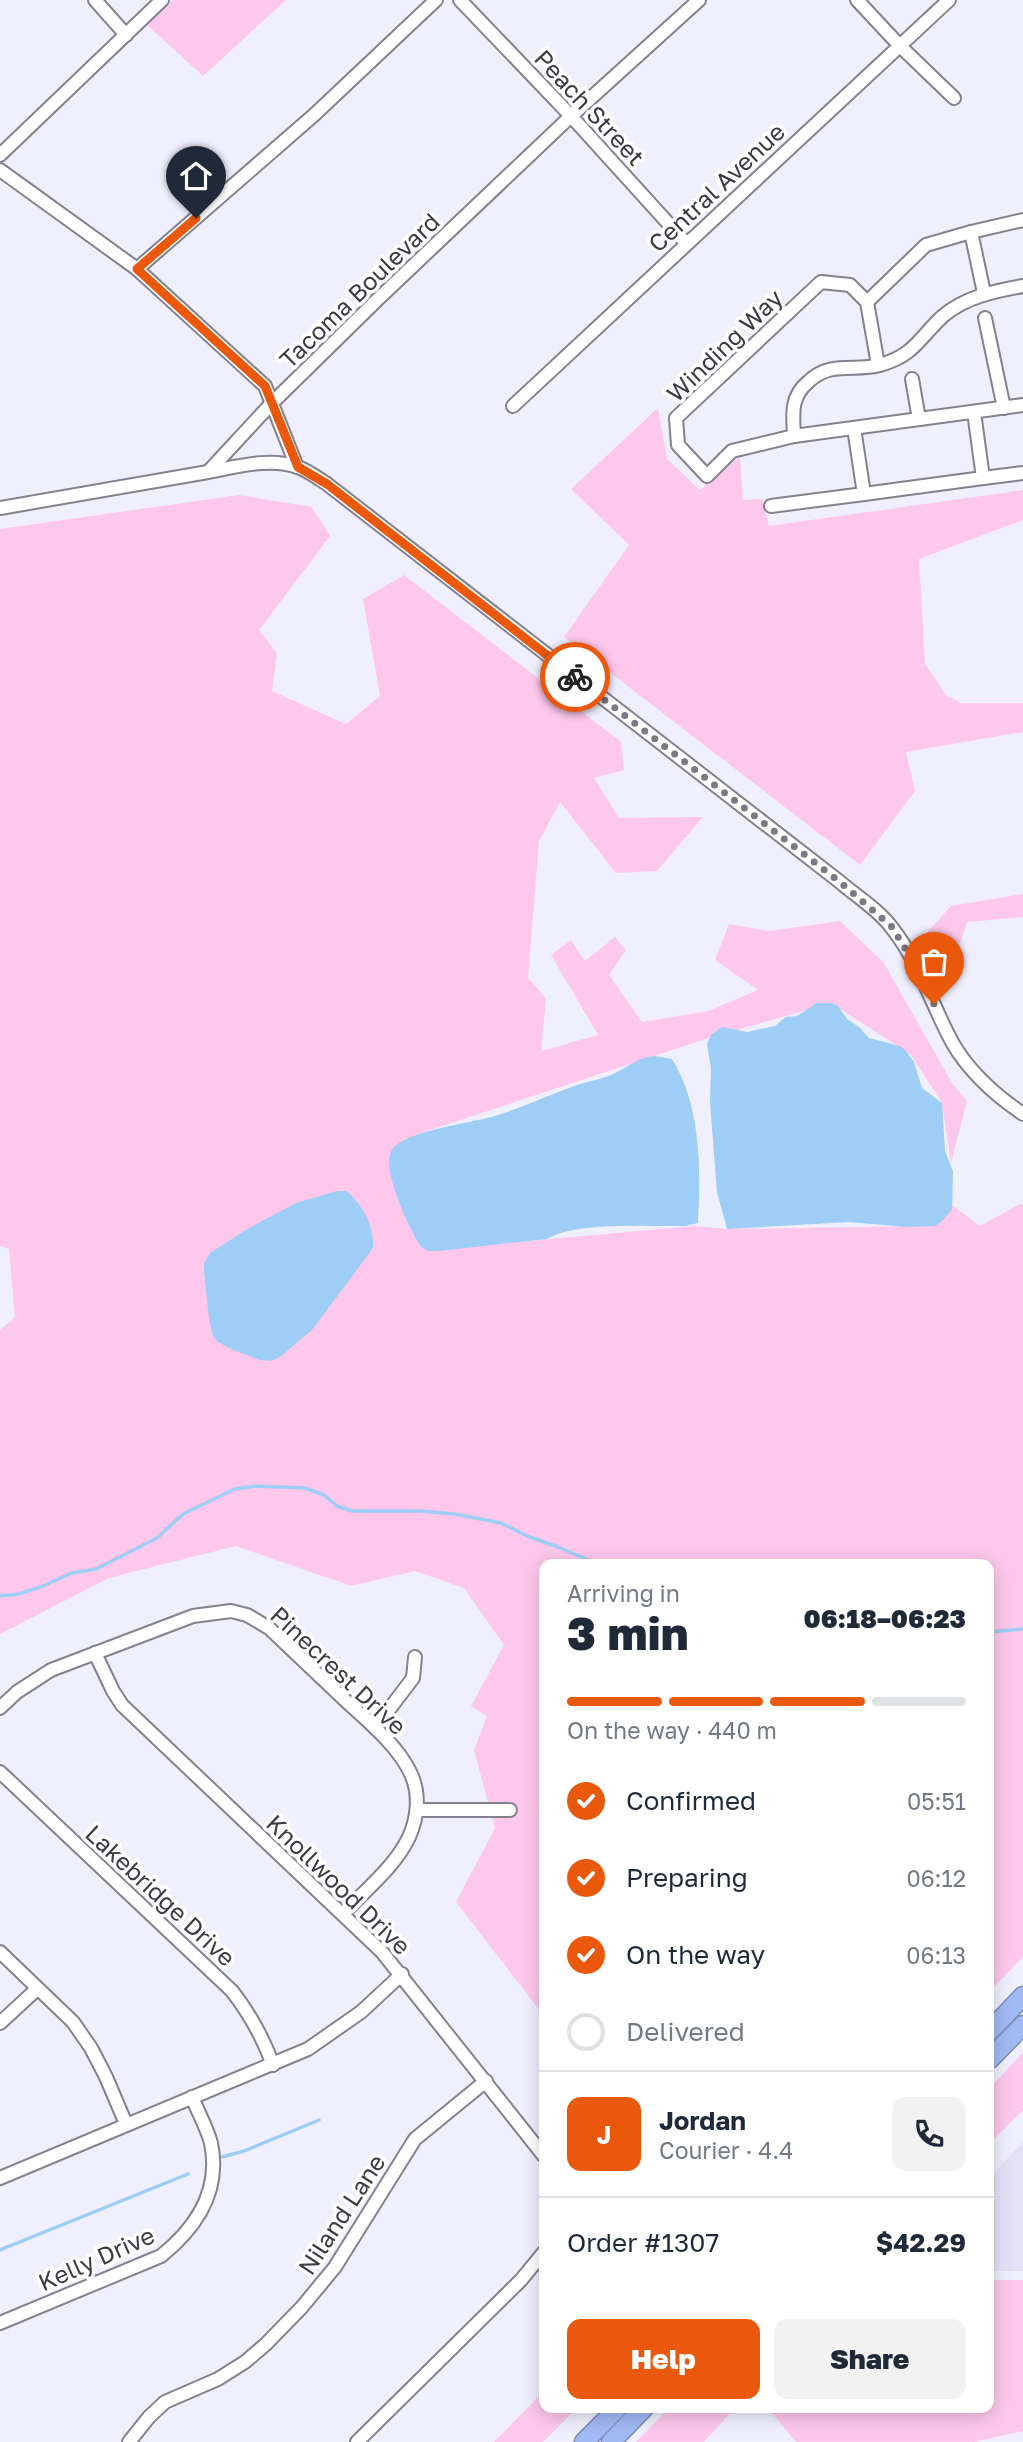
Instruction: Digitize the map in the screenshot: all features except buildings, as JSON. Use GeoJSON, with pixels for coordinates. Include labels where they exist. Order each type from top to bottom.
{"type":"FeatureCollection","features":[{"type":"Feature","properties":{"kind":"highway"},"geometry":{"type":"LineString","coordinates":[[994,2027],[1023,1996]]}},
{"type":"Feature","properties":{"kind":"highway"},"geometry":{"type":"LineString","coordinates":[[994,2055],[1023,2025]]}},
{"type":"Feature","properties":{"kind":"highway"},"geometry":{"type":"LineString","coordinates":[[584,2442],[613,2413]]}},
{"type":"Feature","properties":{"kind":"highway"},"geometry":{"type":"LineString","coordinates":[[611,2442],[639,2413]]}},
{"type":"Feature","properties":{"kind":"street"},"geometry":{"type":"LineString","coordinates":[[95,0],[126,35]]}},
{"type":"Feature","properties":{"kind":"street"},"geometry":{"type":"LineString","coordinates":[[0,155],[162,0]]}},
{"type":"Feature","properties":{"kind":"street"},"geometry":{"type":"LineString","coordinates":[[137,269],[314,115],[436,0]]}},
{"type":"Feature","properties":{"kind":"street","name":"Peach Street"},"geometry":{"type":"LineString","coordinates":[[460,0],[571,116],[686,243]]}},
{"type":"Feature","properties":{"kind":"street","name":"Tacoma Boulevard"},"geometry":{"type":"LineString","coordinates":[[208,472],[271,404],[377,300],[571,116],[699,0]]}},
{"type":"Feature","properties":{"kind":"street"},"geometry":{"type":"LineString","coordinates":[[857,0],[954,98]]}},
{"type":"Feature","properties":{"kind":"street","name":"Central Avenue"},"geometry":{"type":"LineString","coordinates":[[513,406],[949,0]]}},
{"type":"Feature","properties":{"kind":"street"},"geometry":{"type":"LineString","coordinates":[[0,170],[137,269],[265,386],[298,467]]}},
{"type":"Feature","properties":{"kind":"street"},"geometry":{"type":"LineString","coordinates":[[878,365],[867,302],[926,245],[1023,220]]}},
{"type":"Feature","properties":{"kind":"street"},"geometry":{"type":"LineString","coordinates":[[971,232],[984,293]]}},
{"type":"Feature","properties":{"kind":"street","name":"Winding Way"},"geometry":{"type":"LineString","coordinates":[[867,302],[850,285],[821,282],[676,418],[678,445],[707,476],[732,451],[794,436],[1023,405]]}},
{"type":"Feature","properties":{"kind":"street"},"geometry":{"type":"LineString","coordinates":[[794,436],[793,400],[808,381],[833,367],[878,365],[910,352],[944,315],[984,293],[1023,286]]}},
{"type":"Feature","properties":{"kind":"street"},"geometry":{"type":"LineString","coordinates":[[985,318],[1004,408]]}},
{"type":"Feature","properties":{"kind":"street"},"geometry":{"type":"LineString","coordinates":[[912,379],[919,419]]}},
{"type":"Feature","properties":{"kind":"street"},"geometry":{"type":"LineString","coordinates":[[974,412],[984,478]]}},
{"type":"Feature","properties":{"kind":"street"},"geometry":{"type":"LineString","coordinates":[[854,428],[863,494]]}},
{"type":"Feature","properties":{"kind":"street"},"geometry":{"type":"LineString","coordinates":[[0,508],[258,464],[279,463],[298,467],[327,484],[840,882],[892,927],[919,971],[953,1044],[977,1077],[1023,1114]]}},
{"type":"Feature","properties":{"kind":"street"},"geometry":{"type":"LineString","coordinates":[[771,506],[1023,473]]}},
{"type":"Feature","properties":{"kind":"street","name":"Pinecrest Drive"},"geometry":{"type":"LineString","coordinates":[[0,1708],[34,1680],[51,1670],[193,1616],[231,1611],[247,1615],[269,1628],[375,1728],[402,1758],[412,1776],[417,1793],[417,1810],[410,1834],[400,1854],[343,1914]]}},
{"type":"Feature","properties":{"kind":"street","name":"Knollwood Drive"},"geometry":{"type":"LineString","coordinates":[[95,1653],[122,1705],[343,1914],[402,1974],[539,2149]]}},
{"type":"Feature","properties":{"kind":"street"},"geometry":{"type":"LineString","coordinates":[[375,1728],[413,1678],[415,1657]]}},
{"type":"Feature","properties":{"kind":"street","name":"Lakebridge Drive"},"geometry":{"type":"LineString","coordinates":[[0,1772],[232,1991],[257,2028],[273,2065]]}},
{"type":"Feature","properties":{"kind":"street"},"geometry":{"type":"LineString","coordinates":[[417,1810],[510,1810]]}},
{"type":"Feature","properties":{"kind":"street"},"geometry":{"type":"LineString","coordinates":[[0,1952],[73,2022],[91,2048],[126,2124]]}},
{"type":"Feature","properties":{"kind":"street"},"geometry":{"type":"LineString","coordinates":[[0,2178],[308,2049],[361,2012],[402,1974]]}},
{"type":"Feature","properties":{"kind":"street"},"geometry":{"type":"LineString","coordinates":[[0,2023],[37,1989]]}},
{"type":"Feature","properties":{"kind":"street","name":"Niland Lane"},"geometry":{"type":"LineString","coordinates":[[129,2442],[165,2402],[218,2379],[245,2362],[266,2344],[302,2307],[335,2267],[415,2139],[486,2081]]}},
{"type":"Feature","properties":{"kind":"street","name":"Kelly Drive"},"geometry":{"type":"LineString","coordinates":[[0,2323],[161,2256],[182,2239],[204,2208],[212,2168],[211,2143],[192,2097]]}},
{"type":"Feature","properties":{"kind":"street"},"geometry":{"type":"LineString","coordinates":[[357,2442],[521,2280],[539,2258]]}},
{"type":"Feature","properties":{"kind":"shaded area"},"geometry":{"type":"Polygon","coordinates":[[[173,0],[285,1],[203,76],[147,25],[173,0]]]}},
{"type":"Feature","properties":{"kind":"shaded area"},"geometry":{"type":"Polygon","coordinates":[[[658,408],[667,459],[700,490],[740,456],[743,500],[762,499],[769,526],[1023,490],[1023,520],[919,559],[925,664],[946,695],[961,703],[1023,703],[1023,732],[906,752],[915,791],[860,865],[564,637],[629,545],[571,489],[658,408]]]}},
{"type":"Feature","properties":{"kind":"shaded area"},"geometry":{"type":"Polygon","coordinates":[[[239,495],[312,507],[330,536],[259,630],[277,653],[272,691],[346,724],[380,696],[363,599],[404,575],[621,742],[624,770],[594,778],[619,818],[703,817],[657,871],[616,873],[560,802],[539,841],[528,978],[546,998],[541,1051],[598,1035],[551,955],[571,940],[585,961],[615,937],[626,950],[609,975],[642,1022],[708,1011],[758,990],[715,960],[729,924],[770,931],[840,921],[884,963],[952,1083],[967,1101],[951,1163],[942,1103],[911,1055],[831,1003],[709,1038],[415,1135],[428,1250],[694,1226],[727,1229],[934,1226],[952,1205],[980,1226],[1020,1204],[1023,1205],[1023,1957],[994,1987],[994,1559],[539,1559],[539,2010],[456,1902],[495,1828],[474,1750],[487,1716],[471,1706],[504,1645],[464,1588],[415,1571],[351,1586],[236,1546],[109,1578],[0,1634],[0,1330],[15,1317],[9,1249],[0,1246],[0,529],[239,495]]]}},
{"type":"Feature","properties":{"kind":"shaded area"},"geometry":{"type":"Polygon","coordinates":[[[1023,894],[1023,917],[967,922],[960,943],[925,935],[951,906],[1023,894]]]}},
{"type":"Feature","properties":{"kind":"shaded area"},"geometry":{"type":"Polygon","coordinates":[[[1023,2052],[1023,2110],[994,2139],[994,2084],[1023,2052]]]}},
{"type":"Feature","properties":{"kind":"shaded area"},"geometry":{"type":"Polygon","coordinates":[[[1023,2142],[1023,2271],[994,2271],[994,2173],[1023,2142]]]}},
{"type":"Feature","properties":{"kind":"shaded area"},"geometry":{"type":"Polygon","coordinates":[[[994,2280],[1023,2280],[1023,2431],[974,2442],[796,2442],[772,2413],[994,2413],[994,2280]]]}},
{"type":"Feature","properties":{"kind":"shaded area"},"geometry":{"type":"Polygon","coordinates":[[[539,2396],[539,2413],[572,2413],[543,2442],[494,2442],[539,2396]]]}},
{"type":"Feature","properties":{"kind":"shaded area"},"geometry":{"type":"Polygon","coordinates":[[[664,2413],[730,2413],[704,2442],[636,2442],[664,2413]]]}},
{"type":"Feature","properties":{"kind":"water"},"geometry":{"type":"Polygon","coordinates":[[[817,1003],[832,1003],[838,1006],[847,1019],[869,1038],[900,1046],[905,1050],[914,1062],[922,1088],[942,1103],[945,1151],[953,1171],[952,1210],[935,1226],[906,1227],[849,1222],[727,1229],[717,1192],[710,1102],[711,1069],[707,1044],[711,1035],[722,1027],[747,1032],[775,1026],[786,1017],[797,1016],[817,1003]]]}},
{"type":"Feature","properties":{"kind":"water"},"geometry":{"type":"Polygon","coordinates":[[[655,1056],[672,1059],[689,1097],[699,1160],[698,1223],[685,1226],[595,1227],[560,1233],[547,1239],[439,1251],[428,1251],[421,1247],[404,1215],[390,1173],[391,1152],[397,1145],[422,1133],[506,1112],[611,1075],[637,1061],[655,1056]]]}},
{"type":"Feature","properties":{"kind":"water"},"geometry":{"type":"Polygon","coordinates":[[[337,1191],[346,1191],[362,1209],[372,1232],[373,1248],[312,1330],[280,1357],[271,1361],[260,1360],[218,1342],[213,1336],[209,1318],[204,1271],[204,1264],[210,1253],[296,1203],[337,1191]]]}},
{"type":"Feature","properties":{"kind":"waterway"},"geometry":{"type":"LineString","coordinates":[[0,1596],[19,1594],[72,1573],[96,1569],[157,1538],[183,1514],[235,1489],[256,1486],[305,1488],[324,1495],[337,1506],[352,1511],[421,1511],[501,1523],[586,1559]]}},
{"type":"Feature","properties":{"kind":"waterway"},"geometry":{"type":"LineString","coordinates":[[994,1632],[1023,1629]]}},
{"type":"Feature","properties":{"kind":"waterway"},"geometry":{"type":"LineString","coordinates":[[222,2157],[244,2151],[319,2120]]}},
{"type":"Feature","properties":{"kind":"waterway"},"geometry":{"type":"LineString","coordinates":[[0,2250],[188,2174]]}},
{"type":"Feature","properties":{"kind":"way so far"},"geometry":{"type":"LineString","coordinates":[[575,677],[840,882],[892,927],[919,971],[934,1004]]}},
{"type":"Feature","properties":{"kind":"route"},"geometry":{"type":"LineString","coordinates":[[196,218],[137,269],[265,386],[298,467],[327,484],[575,677]]}}]}
